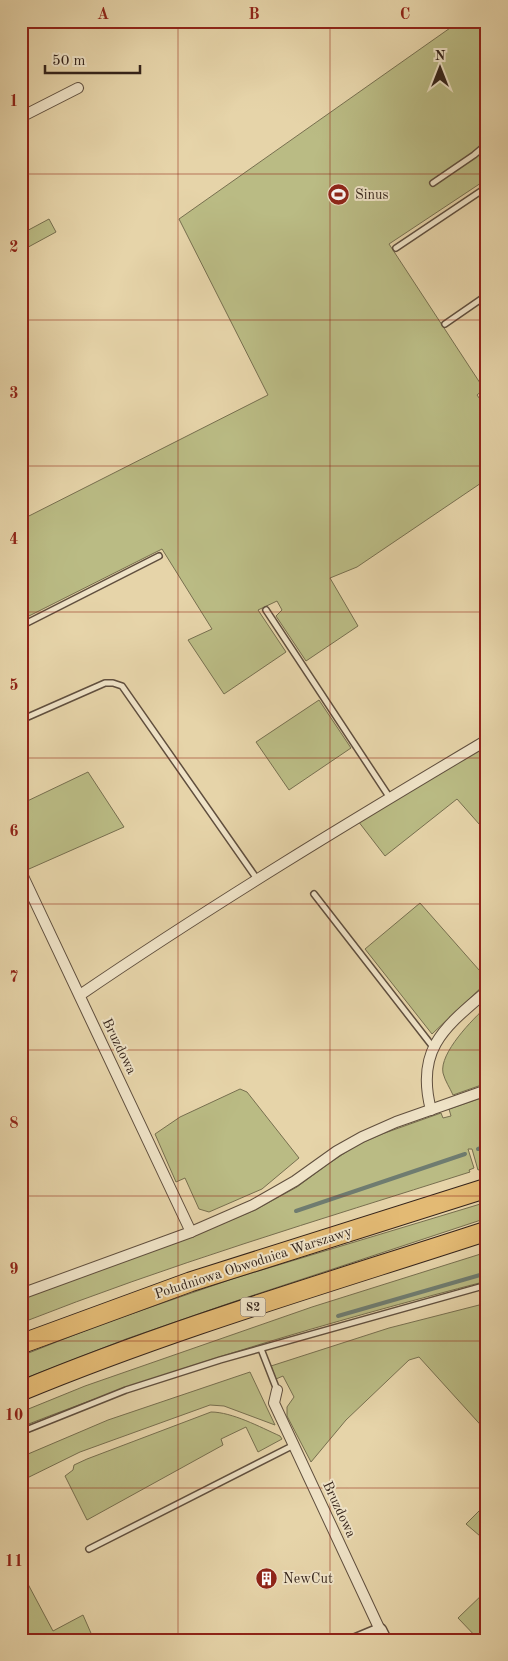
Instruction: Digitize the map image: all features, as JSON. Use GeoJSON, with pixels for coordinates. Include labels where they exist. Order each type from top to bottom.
{"type":"FeatureCollection","features":[{"type":"Feature","properties":{"kind":"highway","name":"Południowa Obwodnica Warszawy"},"geometry":{"type":"LineString","coordinates":[[21,1344],[190,1282],[487,1188]]}},
{"type":"Feature","properties":{"kind":"highway","name":"S2"},"geometry":{"type":"LineString","coordinates":[[21,1391],[69,1371],[156,1340],[487,1231]]}},
{"type":"Feature","properties":{"kind":"street"},"geometry":{"type":"LineString","coordinates":[[21,117],[78,88]]}},
{"type":"Feature","properties":{"kind":"street"},"geometry":{"type":"LineString","coordinates":[[80,995],[257,879],[487,740]]}},
{"type":"Feature","properties":{"kind":"street","name":"Bruzdowa"},"geometry":{"type":"LineString","coordinates":[[21,872],[191,1232]]}},
{"type":"Feature","properties":{"kind":"street"},"geometry":{"type":"LineString","coordinates":[[432,1110],[428,1096],[426,1072],[433,1047],[443,1032],[487,991]]}},
{"type":"Feature","properties":{"kind":"street"},"geometry":{"type":"LineString","coordinates":[[21,1294],[191,1232],[253,1205],[275,1194],[362,1137],[487,1090]]}},
{"type":"Feature","properties":{"kind":"street","name":"Bruzdowa"},"geometry":{"type":"LineString","coordinates":[[277,1390],[274,1403],[382,1635]]}},
{"type":"Feature","properties":{"kind":"street"},"geometry":{"type":"LineString","coordinates":[[356,1640],[382,1635]]}},
{"type":"Feature","properties":{"kind":"lane"},"geometry":{"type":"LineString","coordinates":[[433,183],[474,156],[487,144]]}},
{"type":"Feature","properties":{"kind":"lane"},"geometry":{"type":"LineString","coordinates":[[396,248],[487,187]]}},
{"type":"Feature","properties":{"kind":"lane"},"geometry":{"type":"LineString","coordinates":[[445,324],[487,296]]}},
{"type":"Feature","properties":{"kind":"lane"},"geometry":{"type":"LineString","coordinates":[[21,626],[159,556]]}},
{"type":"Feature","properties":{"kind":"lane"},"geometry":{"type":"LineString","coordinates":[[266,610],[390,798]]}},
{"type":"Feature","properties":{"kind":"lane"},"geometry":{"type":"LineString","coordinates":[[21,720],[105,683],[122,686],[257,879]]}},
{"type":"Feature","properties":{"kind":"lane"},"geometry":{"type":"LineString","coordinates":[[314,894],[433,1047]]}},
{"type":"Feature","properties":{"kind":"lane"},"geometry":{"type":"LineString","coordinates":[[21,1432],[126,1390],[220,1360],[392,1310],[487,1285]]}},
{"type":"Feature","properties":{"kind":"lane"},"geometry":{"type":"LineString","coordinates":[[261,1349],[277,1390]]}},
{"type":"Feature","properties":{"kind":"lane"},"geometry":{"type":"LineString","coordinates":[[90,1549],[294,1445]]}},
{"type":"Feature","properties":{"kind":"green space"},"geometry":{"type":"Polygon","coordinates":[[[460,21],[487,21],[487,179],[389,244],[484,389],[477,395],[487,409],[487,479],[357,567],[330,578],[358,626],[306,661],[276,616],[282,610],[277,601],[258,610],[286,652],[224,694],[188,640],[212,629],[162,549],[21,620],[21,520],[268,395],[179,219],[460,21]]]}},
{"type":"Feature","properties":{"kind":"green space"},"geometry":{"type":"Polygon","coordinates":[[[49,219],[56,232],[21,251],[21,234],[49,219]]]}},
{"type":"Feature","properties":{"kind":"green space"},"geometry":{"type":"Polygon","coordinates":[[[319,700],[351,748],[289,790],[256,742],[319,700]]]}},
{"type":"Feature","properties":{"kind":"green space"},"geometry":{"type":"Polygon","coordinates":[[[487,745],[487,833],[457,799],[385,856],[358,821],[487,745]]]}},
{"type":"Feature","properties":{"kind":"green space"},"geometry":{"type":"Polygon","coordinates":[[[88,772],[124,827],[29,869],[21,853],[21,804],[88,772]]]}},
{"type":"Feature","properties":{"kind":"green space"},"geometry":{"type":"Polygon","coordinates":[[[420,903],[487,979],[487,982],[432,1034],[365,949],[420,903]]]}},
{"type":"Feature","properties":{"kind":"green space"},"geometry":{"type":"Polygon","coordinates":[[[487,1006],[487,1083],[453,1095],[443,1073],[446,1056],[458,1037],[487,1006]]]}},
{"type":"Feature","properties":{"kind":"green space"},"geometry":{"type":"Polygon","coordinates":[[[240,1089],[247,1092],[299,1158],[262,1189],[209,1212],[199,1209],[185,1178],[176,1182],[155,1134],[180,1117],[240,1089]]]}},
{"type":"Feature","properties":{"kind":"green space"},"geometry":{"type":"Polygon","coordinates":[[[487,1096],[487,1167],[478,1170],[472,1149],[468,1149],[474,1168],[469,1170],[470,1172],[188,1262],[21,1323],[21,1299],[184,1240],[255,1210],[297,1187],[357,1145],[441,1113],[443,1118],[451,1116],[449,1109],[487,1096]]]}},
{"type":"Feature","properties":{"kind":"green space"},"geometry":{"type":"Polygon","coordinates":[[[487,1202],[487,1218],[126,1339],[21,1380],[21,1356],[102,1324],[232,1279],[487,1202]]]}},
{"type":"Feature","properties":{"kind":"green space"},"geometry":{"type":"Polygon","coordinates":[[[487,1252],[487,1281],[310,1329],[194,1365],[21,1427],[21,1412],[85,1386],[312,1307],[487,1252]]]}},
{"type":"Feature","properties":{"kind":"green space"},"geometry":{"type":"Polygon","coordinates":[[[487,1303],[487,1432],[419,1357],[409,1360],[346,1420],[311,1462],[287,1416],[287,1407],[294,1397],[283,1376],[276,1379],[271,1366],[389,1328],[487,1303]]]}},
{"type":"Feature","properties":{"kind":"green space"},"geometry":{"type":"Polygon","coordinates":[[[250,1372],[275,1425],[224,1406],[210,1405],[80,1452],[21,1481],[21,1457],[108,1420],[250,1372]]]}},
{"type":"Feature","properties":{"kind":"green space"},"geometry":{"type":"Polygon","coordinates":[[[211,1412],[228,1414],[280,1436],[282,1439],[258,1452],[246,1427],[221,1439],[223,1445],[87,1520],[65,1476],[73,1470],[74,1465],[211,1412]]]}},
{"type":"Feature","properties":{"kind":"green space"},"geometry":{"type":"Polygon","coordinates":[[[487,1503],[487,1542],[466,1524],[487,1503]]]}},
{"type":"Feature","properties":{"kind":"green space"},"geometry":{"type":"Polygon","coordinates":[[[21,1571],[53,1631],[83,1615],[94,1640],[21,1640],[21,1571]]]}},
{"type":"Feature","properties":{"kind":"green space"},"geometry":{"type":"Polygon","coordinates":[[[487,1590],[487,1640],[479,1640],[458,1618],[487,1590]]]}},
{"type":"Feature","properties":{"kind":"waterway"},"geometry":{"type":"LineString","coordinates":[[478,1149],[487,1146]]}},
{"type":"Feature","properties":{"kind":"waterway"},"geometry":{"type":"LineString","coordinates":[[296,1211],[465,1154]]}},
{"type":"Feature","properties":{"kind":"waterway"},"geometry":{"type":"LineString","coordinates":[[338,1316],[487,1273]]}},
{"type":"Feature","properties":{"kind":"place","name":"Sinus"},"geometry":{"type":"Point","coordinates":[339,194]}},
{"type":"Feature","properties":{"kind":"place","name":"NewCut"},"geometry":{"type":"Point","coordinates":[267,1578]}}]}
